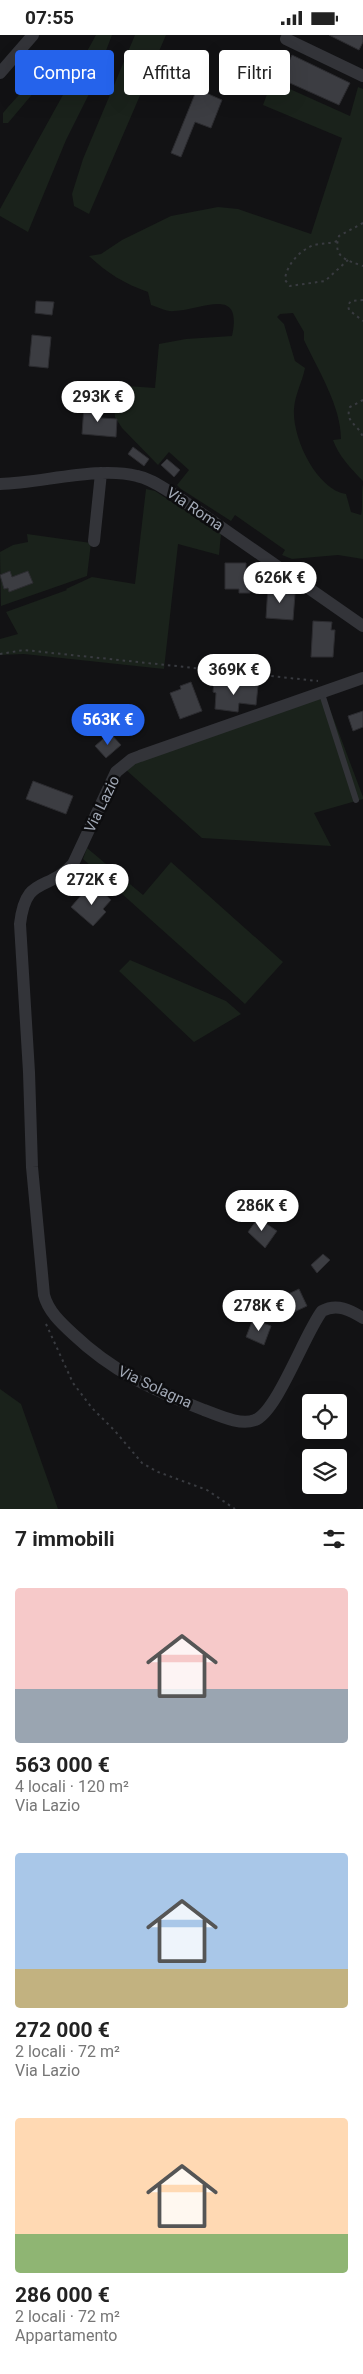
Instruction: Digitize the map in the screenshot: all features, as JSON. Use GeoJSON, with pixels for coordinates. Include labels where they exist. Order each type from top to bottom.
{"type":"FeatureCollection","features":[{"type":"Feature","properties":{"kind":"street"},"geometry":{"type":"LineString","coordinates":[[0,73],[33,35]]}},
{"type":"Feature","properties":{"kind":"street"},"geometry":{"type":"LineString","coordinates":[[286,39],[363,76]]}},
{"type":"Feature","properties":{"kind":"street"},"geometry":{"type":"LineString","coordinates":[[94,541],[101,473]]}},
{"type":"Feature","properties":{"kind":"street","name":"Via Roma"},"geometry":{"type":"LineString","coordinates":[[0,484],[101,473],[136,475],[156,483],[363,627]]}},
{"type":"Feature","properties":{"kind":"street","name":"Via Lazio"},"geometry":{"type":"LineString","coordinates":[[29,1072],[20,924],[22,907],[27,894],[67,871],[73,864],[116,772],[132,759],[322,688],[363,679]]}},
{"type":"Feature","properties":{"kind":"street","name":"Via Solagna"},"geometry":{"type":"LineString","coordinates":[[29,1072],[32,1167],[46,1302],[62,1324],[117,1370],[165,1395],[226,1418],[240,1421],[255,1420],[268,1411],[322,1311],[327,1308],[340,1307],[363,1318]]}},
{"type":"Feature","properties":{"kind":"lane"},"geometry":{"type":"LineString","coordinates":[[322,688],[356,800]]}},
{"type":"Feature","properties":{"kind":"path"},"geometry":{"type":"LineString","coordinates":[[363,223],[339,236],[336,245],[339,254],[363,266]]}},
{"type":"Feature","properties":{"kind":"path"},"geometry":{"type":"LineString","coordinates":[[338,241],[307,248],[290,265],[286,271],[285,279],[290,285],[325,281],[348,260]]}},
{"type":"Feature","properties":{"kind":"path"},"geometry":{"type":"LineString","coordinates":[[363,300],[351,301],[348,305],[349,310],[363,321]]}},
{"type":"Feature","properties":{"kind":"path"},"geometry":{"type":"LineString","coordinates":[[363,401],[350,407],[347,414],[350,421],[362,433],[363,438]]}},
{"type":"Feature","properties":{"kind":"path"},"geometry":{"type":"LineString","coordinates":[[0,654],[24,650],[322,688]]}},
{"type":"Feature","properties":{"kind":"path"},"geometry":{"type":"LineString","coordinates":[[43,1318],[74,1383],[92,1408],[115,1431],[142,1463],[158,1472],[203,1488],[235,1509]]}},
{"type":"Feature","properties":{"kind":"shaded area"},"geometry":{"type":"Polygon","coordinates":[[[96,35],[112,35],[106,50],[88,50],[96,35]]]}},
{"type":"Feature","properties":{"kind":"shaded area"},"geometry":{"type":"Polygon","coordinates":[[[135,35],[166,35],[160,50],[129,50],[135,35]]]}},
{"type":"Feature","properties":{"kind":"shaded area"},"geometry":{"type":"Polygon","coordinates":[[[124,61],[124,95],[140,95],[89,214],[74,206],[72,194],[83,159],[110,95],[114,95],[114,85],[124,61]]]}},
{"type":"Feature","properties":{"kind":"shaded area"},"geometry":{"type":"Polygon","coordinates":[[[358,87],[363,89],[363,481],[335,446],[333,440],[341,439],[337,414],[328,388],[304,340],[304,332],[293,313],[280,314],[277,317],[284,324],[295,361],[305,368],[296,398],[294,420],[308,460],[325,483],[335,490],[346,494],[351,512],[361,515],[363,484],[363,559],[338,555],[292,559],[282,555],[285,550],[235,515],[231,521],[181,489],[177,485],[189,470],[169,452],[158,465],[122,428],[115,417],[113,385],[155,388],[159,344],[186,339],[232,336],[234,320],[232,310],[226,305],[208,305],[171,311],[151,305],[148,292],[117,277],[89,256],[101,254],[122,240],[171,216],[218,207],[238,209],[311,234],[342,138],[263,105],[267,95],[290,95],[290,89],[350,116],[358,87]]]}},
{"type":"Feature","properties":{"kind":"shaded area"},"geometry":{"type":"Polygon","coordinates":[[[19,95],[32,95],[8,123],[3,123],[3,113],[19,95]]]}},
{"type":"Feature","properties":{"kind":"shaded area"},"geometry":{"type":"Polygon","coordinates":[[[63,95],[88,95],[66,140],[28,232],[0,216],[0,209],[63,95]]]}},
{"type":"Feature","properties":{"kind":"shaded area"},"geometry":{"type":"Polygon","coordinates":[[[146,489],[155,491],[221,534],[219,555],[178,544],[164,669],[24,654],[0,655],[0,639],[18,634],[6,612],[67,590],[92,577],[135,584],[146,489]]]}},
{"type":"Feature","properties":{"kind":"shaded area"},"geometry":{"type":"Polygon","coordinates":[[[27,534],[91,543],[87,576],[1,606],[0,552],[13,545],[28,542],[27,534]]]}},
{"type":"Feature","properties":{"kind":"shaded area"},"geometry":{"type":"Polygon","coordinates":[[[325,696],[363,797],[363,799],[314,813],[331,846],[202,838],[125,769],[135,760],[325,696]]]}},
{"type":"Feature","properties":{"kind":"shaded area"},"geometry":{"type":"Polygon","coordinates":[[[87,848],[143,895],[171,862],[283,962],[245,1004],[83,859],[87,848]]]}},
{"type":"Feature","properties":{"kind":"shaded area"},"geometry":{"type":"Polygon","coordinates":[[[130,960],[226,1001],[241,1014],[194,1042],[119,971],[130,960]]]}},
{"type":"Feature","properties":{"kind":"shaded area"},"geometry":{"type":"Polygon","coordinates":[[[0,1389],[21,1404],[58,1509],[0,1509],[0,1389]]]}},
{"type":"Feature","properties":{"kind":"building"},"geometry":{"type":"Polygon","coordinates":[[[329,35],[363,35],[363,42],[359,50],[329,35]]]}},
{"type":"Feature","properties":{"kind":"building"},"geometry":{"type":"Polygon","coordinates":[[[292,55],[350,83],[339,105],[290,83],[290,59],[292,55]]]}},
{"type":"Feature","properties":{"kind":"building"},"geometry":{"type":"Polygon","coordinates":[[[209,94],[222,100],[211,128],[195,122],[181,157],[171,153],[195,95],[209,94]]]}},
{"type":"Feature","properties":{"kind":"building"},"geometry":{"type":"Polygon","coordinates":[[[36,301],[54,302],[52,315],[35,313],[36,301]]]}},
{"type":"Feature","properties":{"kind":"building"},"geometry":{"type":"Polygon","coordinates":[[[32,335],[51,337],[48,368],[29,366],[32,335]]]}},
{"type":"Feature","properties":{"kind":"building"},"geometry":{"type":"Polygon","coordinates":[[[84,406],[101,407],[101,418],[117,419],[116,437],[82,434],[84,406]]]}},
{"type":"Feature","properties":{"kind":"building"},"geometry":{"type":"Polygon","coordinates":[[[133,447],[149,459],[144,466],[128,454],[133,447]]]}},
{"type":"Feature","properties":{"kind":"building"},"geometry":{"type":"Polygon","coordinates":[[[167,459],[180,470],[174,477],[161,465],[167,459]]]}},
{"type":"Feature","properties":{"kind":"building"},"geometry":{"type":"Polygon","coordinates":[[[225,563],[246,563],[246,573],[250,573],[250,593],[239,593],[239,589],[225,589],[225,563]]]}},
{"type":"Feature","properties":{"kind":"building"},"geometry":{"type":"Polygon","coordinates":[[[10,571],[12,577],[28,571],[33,583],[9,592],[8,588],[4,589],[0,575],[10,571]]]}},
{"type":"Feature","properties":{"kind":"building"},"geometry":{"type":"Polygon","coordinates":[[[268,586],[283,587],[283,589],[288,590],[288,594],[295,594],[293,620],[266,618],[268,586]]]}},
{"type":"Feature","properties":{"kind":"building"},"geometry":{"type":"Polygon","coordinates":[[[313,621],[332,622],[331,630],[335,630],[333,657],[311,657],[313,621]]]}},
{"type":"Feature","properties":{"kind":"building"},"geometry":{"type":"Polygon","coordinates":[[[214,681],[258,686],[256,705],[239,703],[238,712],[215,709],[216,693],[213,692],[214,681]]]}},
{"type":"Feature","properties":{"kind":"building"},"geometry":{"type":"Polygon","coordinates":[[[191,682],[202,711],[180,719],[170,693],[181,689],[180,686],[191,682]]]}},
{"type":"Feature","properties":{"kind":"building"},"geometry":{"type":"Polygon","coordinates":[[[363,711],[363,727],[353,731],[348,716],[363,711]]]}},
{"type":"Feature","properties":{"kind":"building"},"geometry":{"type":"Polygon","coordinates":[[[110,733],[121,745],[106,758],[95,746],[110,733]]]}},
{"type":"Feature","properties":{"kind":"building"},"geometry":{"type":"Polygon","coordinates":[[[33,781],[73,796],[66,814],[26,799],[33,781]]]}},
{"type":"Feature","properties":{"kind":"building"},"geometry":{"type":"Polygon","coordinates":[[[96,886],[111,900],[103,909],[106,912],[93,926],[71,907],[84,892],[88,895],[96,886]]]}},
{"type":"Feature","properties":{"kind":"building"},"geometry":{"type":"Polygon","coordinates":[[[258,1218],[277,1231],[265,1248],[248,1232],[258,1218]]]}},
{"type":"Feature","properties":{"kind":"building"},"geometry":{"type":"Polygon","coordinates":[[[323,1254],[330,1260],[317,1273],[311,1265],[323,1254]]]}},
{"type":"Feature","properties":{"kind":"building"},"geometry":{"type":"Polygon","coordinates":[[[299,1289],[307,1306],[294,1312],[286,1295],[299,1289]]]}},
{"type":"Feature","properties":{"kind":"building"},"geometry":{"type":"Polygon","coordinates":[[[253,1319],[271,1326],[264,1345],[246,1337],[253,1319]]]}}]}
